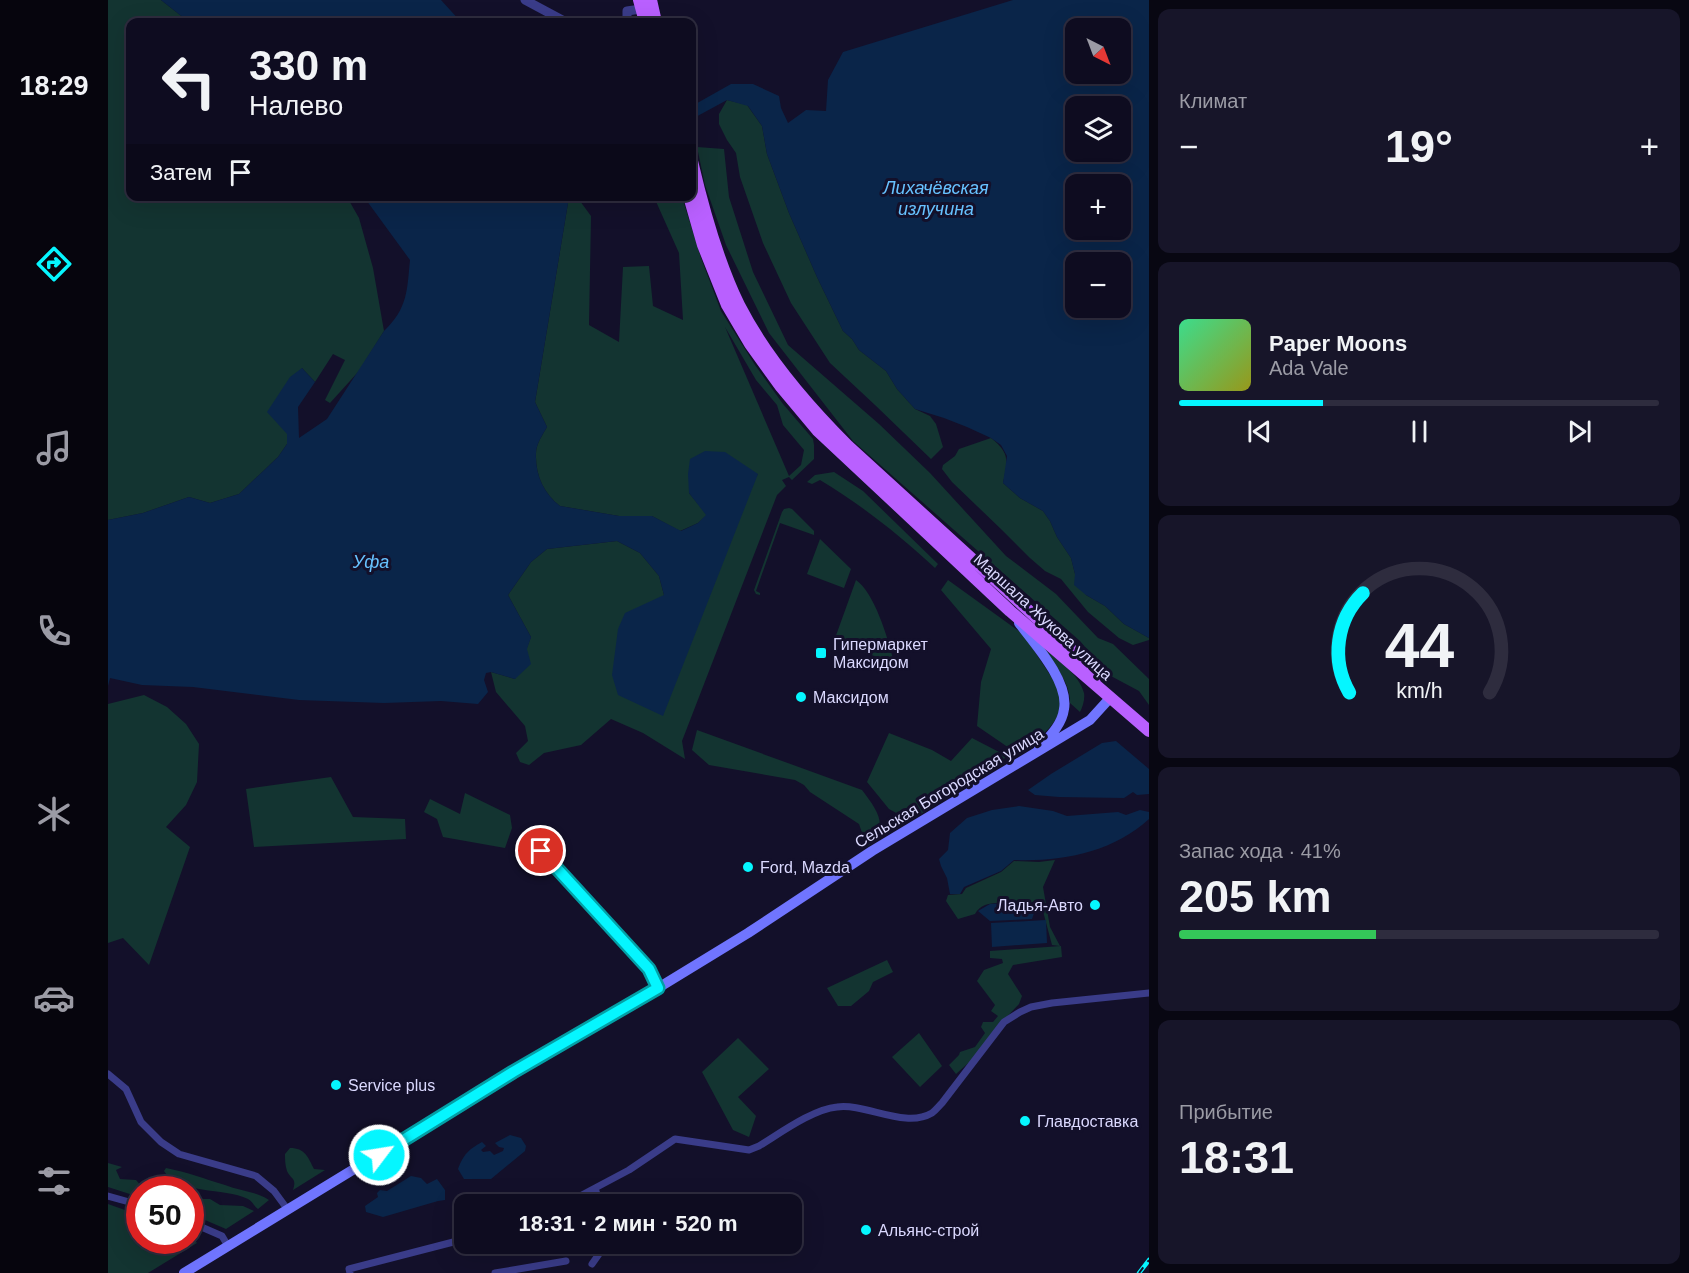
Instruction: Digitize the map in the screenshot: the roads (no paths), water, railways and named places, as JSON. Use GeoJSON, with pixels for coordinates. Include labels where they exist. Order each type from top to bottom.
{"type":"FeatureCollection","features":[{"type":"Feature","properties":{"kind":"main road"},"geometry":{"type":"LineString","coordinates":[[644,3],[645,18]]}},
{"type":"Feature","properties":{"kind":"main road"},"geometry":{"type":"LineString","coordinates":[[644,3],[653,18]]}},
{"type":"Feature","properties":{"kind":"main road","name":"Маршала Жукова улица"},"geometry":{"type":"LineString","coordinates":[[696,178],[711,234],[739,304],[758,338],[801,395],[848,446],[1073,651],[1110,698]]}},
{"type":"Feature","properties":{"kind":"main road","name":"Маршала Жукова улица"},"geometry":{"type":"LineString","coordinates":[[690,201],[703,245],[727,305],[750,344],[781,387],[817,430],[1010,611],[1110,698]]}},
{"type":"Feature","properties":{"kind":"main road"},"geometry":{"type":"LineString","coordinates":[[1010,611],[1047,661],[1057,677],[1064,696],[1064,709],[1059,724],[1034,755]]}},
{"type":"Feature","properties":{"kind":"main road"},"geometry":{"type":"LineString","coordinates":[[1110,698],[1149,731]]}},
{"type":"Feature","properties":{"kind":"main road","name":"Сельская Богородская улица"},"geometry":{"type":"LineString","coordinates":[[184,1273],[513,1072],[748,933],[872,851],[1090,720],[1110,698]]}},
{"type":"Feature","properties":{"kind":"street"},"geometry":{"type":"LineString","coordinates":[[525,0],[559,18]]}},
{"type":"Feature","properties":{"kind":"street"},"geometry":{"type":"LineString","coordinates":[[627,18],[627,11],[644,3]]}},
{"type":"Feature","properties":{"kind":"street"},"geometry":{"type":"LineString","coordinates":[[541,851],[649,969],[658,988]]}},
{"type":"Feature","properties":{"kind":"street"},"geometry":{"type":"LineString","coordinates":[[584,1194],[629,1170],[675,1140],[750,1150],[821,1111],[837,1107],[900,1117],[919,1117],[931,1113],[942,1103],[1004,1022],[1020,1012],[1031,1007],[1052,1003],[1149,993]]}},
{"type":"Feature","properties":{"kind":"street"},"geometry":{"type":"LineString","coordinates":[[108,1074],[126,1089],[141,1122],[161,1142],[179,1154],[256,1176],[274,1191],[288,1210]]}},
{"type":"Feature","properties":{"kind":"street"},"geometry":{"type":"LineString","coordinates":[[596,1188],[598,1194]]}},
{"type":"Feature","properties":{"kind":"street"},"geometry":{"type":"LineString","coordinates":[[108,1196],[126,1201]]}},
{"type":"Feature","properties":{"kind":"street"},"geometry":{"type":"LineString","coordinates":[[204,1228],[222,1236],[228,1246]]}},
{"type":"Feature","properties":{"kind":"street"},"geometry":{"type":"LineString","coordinates":[[349,1271],[454,1242]]}},
{"type":"Feature","properties":{"kind":"street"},"geometry":{"type":"LineString","coordinates":[[592,1264],[599,1254]]}},
{"type":"Feature","properties":{"kind":"street"},"geometry":{"type":"LineString","coordinates":[[495,1273],[566,1261]]}},
{"type":"Feature","properties":{"kind":"water"},"geometry":{"type":"Polygon","coordinates":[[[161,0],[441,0],[457,18],[184,18],[161,0]]]}},
{"type":"Feature","properties":{"kind":"water","name":"Лихачёвская излучина"},"geometry":{"type":"Polygon","coordinates":[[[1013,0],[1149,0],[1149,638],[1124,624],[1105,606],[1074,585],[1075,574],[1071,558],[1057,537],[1050,521],[1043,511],[1020,498],[1003,483],[1007,456],[1001,445],[967,427],[915,409],[897,389],[886,371],[859,350],[843,331],[789,213],[767,154],[762,126],[748,106],[727,100],[696,117],[696,104],[731,84],[753,84],[779,96],[781,108],[788,123],[806,110],[826,111],[828,80],[843,52],[1013,0]]]}},
{"type":"Feature","properties":{"kind":"water","name":"Уфа"},"geometry":{"type":"Polygon","coordinates":[[[367,201],[568,201],[535,402],[547,427],[536,450],[536,461],[541,482],[549,495],[560,506],[619,516],[652,516],[681,531],[698,523],[706,515],[689,493],[690,459],[705,451],[725,452],[758,474],[663,716],[618,695],[612,675],[618,629],[625,613],[664,595],[659,576],[640,553],[617,541],[547,549],[531,562],[508,595],[531,637],[527,649],[531,664],[515,679],[491,672],[486,673],[484,680],[488,692],[478,704],[441,701],[384,703],[299,700],[193,687],[142,685],[110,678],[108,686],[108,520],[143,513],[189,497],[210,503],[239,494],[278,457],[287,444],[287,434],[267,412],[290,377],[302,368],[315,382],[298,407],[299,438],[327,419],[384,331],[398,314],[405,298],[410,260],[367,201]]]}},
{"type":"Feature","properties":{"kind":"water"},"geometry":{"type":"Polygon","coordinates":[[[1116,741],[1149,769],[1149,794],[1137,795],[1133,792],[1124,798],[1059,797],[1035,795],[1028,790],[1102,743],[1116,741]]]}},
{"type":"Feature","properties":{"kind":"water"},"geometry":{"type":"Polygon","coordinates":[[[1019,806],[1053,811],[1067,816],[1118,812],[1126,815],[1140,810],[1149,812],[1149,819],[1119,840],[1103,847],[1068,857],[1014,860],[1001,871],[964,887],[960,894],[950,894],[947,878],[939,859],[948,850],[950,833],[967,818],[992,810],[1019,806]]]}},
{"type":"Feature","properties":{"kind":"water"},"geometry":{"type":"Polygon","coordinates":[[[1008,903],[1021,911],[1034,913],[1032,919],[990,921],[978,911],[990,904],[1008,903]]]}},
{"type":"Feature","properties":{"kind":"water"},"geometry":{"type":"Polygon","coordinates":[[[1046,920],[1047,943],[992,947],[991,923],[1046,920]]]}},
{"type":"Feature","properties":{"kind":"water"},"geometry":{"type":"Polygon","coordinates":[[[510,1135],[521,1138],[526,1146],[525,1151],[491,1179],[464,1179],[458,1169],[470,1150],[482,1142],[486,1146],[481,1150],[490,1151],[494,1155],[503,1151],[504,1148],[495,1143],[510,1135]]]}},
{"type":"Feature","properties":{"kind":"water"},"geometry":{"type":"Polygon","coordinates":[[[411,1176],[421,1178],[427,1184],[437,1179],[445,1190],[445,1200],[383,1217],[366,1212],[365,1206],[378,1197],[377,1193],[380,1190],[387,1191],[411,1176]]]}},
{"type":"Feature","properties":{"kind":"railway"},"geometry":{"type":"LineString","coordinates":[[1139,1273],[1149,1260]]}},
{"type":"Feature","properties":{"kind":"place","name":"Гипермаркет Максидом"},"geometry":{"type":"Point","coordinates":[821,653]}},
{"type":"Feature","properties":{"kind":"place","name":"Максидом"},"geometry":{"type":"Point","coordinates":[801,697]}},
{"type":"Feature","properties":{"kind":"place","name":"Ford, Mazda"},"geometry":{"type":"Point","coordinates":[748,867]}},
{"type":"Feature","properties":{"kind":"place","name":"Ладья-Авто"},"geometry":{"type":"Point","coordinates":[1095,905]}},
{"type":"Feature","properties":{"kind":"place","name":"Service plus"},"geometry":{"type":"Point","coordinates":[336,1085]}},
{"type":"Feature","properties":{"kind":"place","name":"Главдоставка"},"geometry":{"type":"Point","coordinates":[1025,1121]}},
{"type":"Feature","properties":{"kind":"place","name":"Альянс-строй"},"geometry":{"type":"Point","coordinates":[866,1230]}}]}
